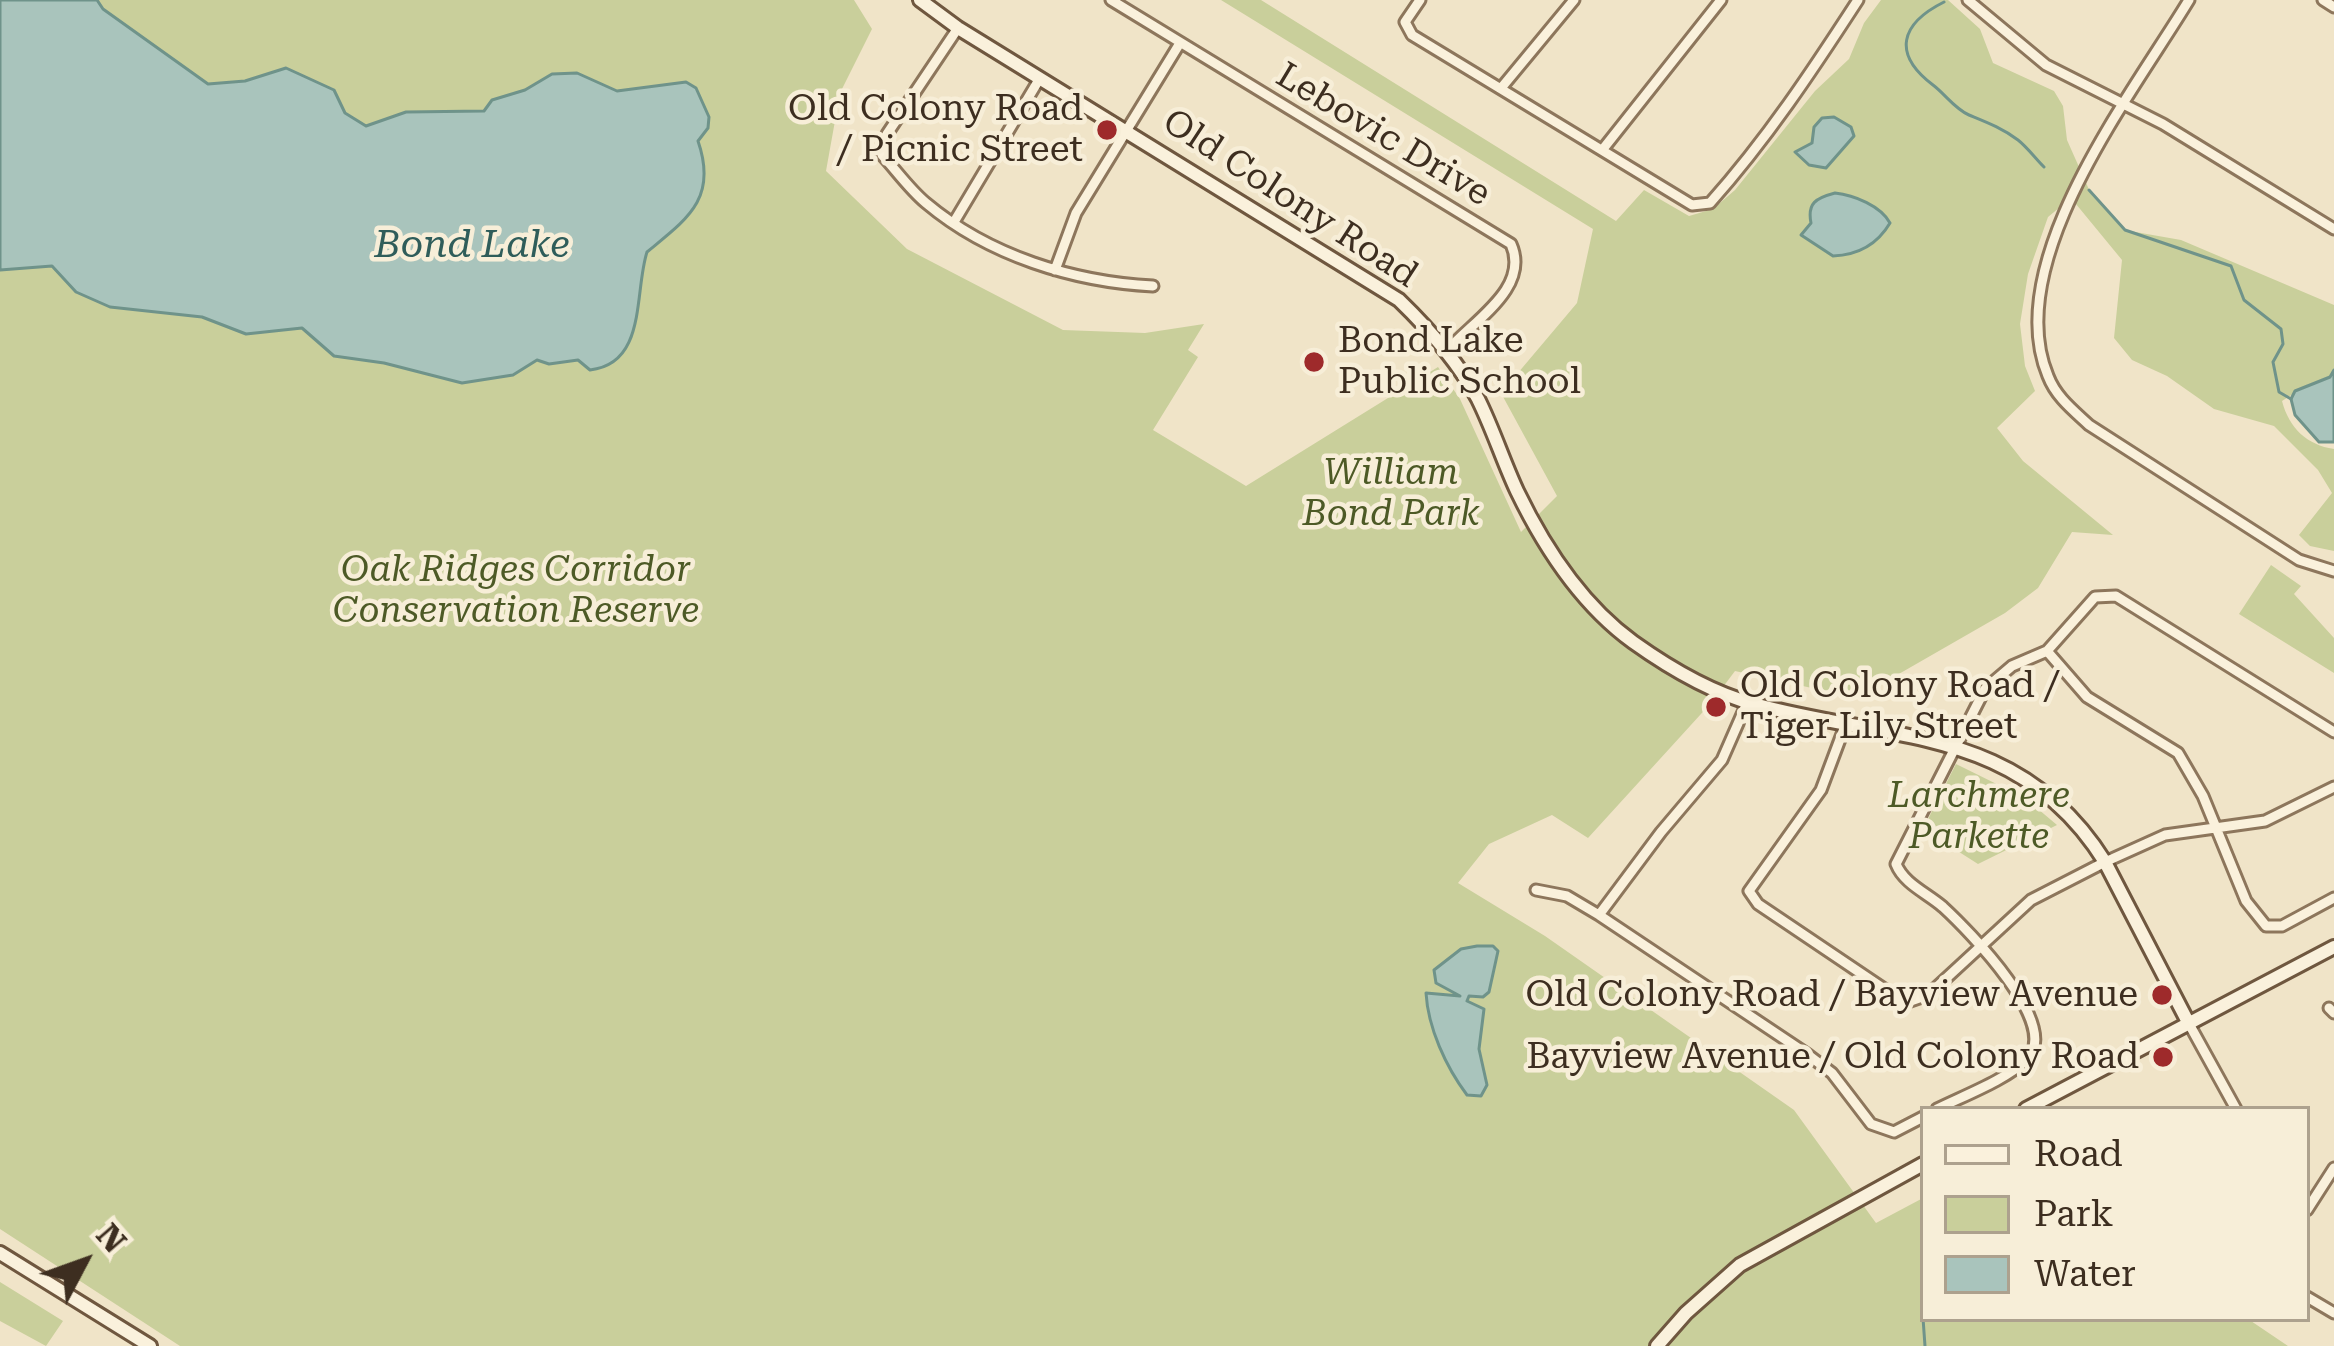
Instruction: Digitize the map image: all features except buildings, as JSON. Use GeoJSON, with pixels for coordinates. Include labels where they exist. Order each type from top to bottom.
{"type":"FeatureCollection","features":[{"type":"Feature","properties":{"kind":"street","name":"Old Colony Road"},"geometry":{"type":"LineString","coordinates":[[920,0],[1399,300],[1446,352],[1478,400],[1541,535],[1585,597],[1630,640],[1664,663],[1748,703],[1954,745],[1994,760],[2053,798],[2105,862],[2188,1022]]}},
{"type":"Feature","properties":{"kind":"street","name":"Lebovic Drive"},"geometry":{"type":"LineString","coordinates":[[1111,0],[1510,244],[1517,258],[1504,292],[1446,352]]}},
{"type":"Feature","properties":{"kind":"street"},"geometry":{"type":"LineString","coordinates":[[1420,0],[1405,22],[1412,35],[1692,205],[1706,205],[1778,121],[1858,0]]}},
{"type":"Feature","properties":{"kind":"street"},"geometry":{"type":"LineString","coordinates":[[1502,87],[1574,0]]}},
{"type":"Feature","properties":{"kind":"street"},"geometry":{"type":"LineString","coordinates":[[1603,149],[1721,0]]}},
{"type":"Feature","properties":{"kind":"street"},"geometry":{"type":"LineString","coordinates":[[1968,0],[2046,65],[2163,124],[2334,229]]}},
{"type":"Feature","properties":{"kind":"street"},"geometry":{"type":"LineString","coordinates":[[2189,0],[2077,184],[2054,241],[2038,308],[2038,343],[2048,377],[2062,401],[2089,424],[2299,560],[2334,571]]}},
{"type":"Feature","properties":{"kind":"street"},"geometry":{"type":"LineString","coordinates":[[2323,0],[2334,7]]}},
{"type":"Feature","properties":{"kind":"street"},"geometry":{"type":"LineString","coordinates":[[958,28],[881,145],[882,155],[926,203],[1010,253],[1099,283],[1153,286]]}},
{"type":"Feature","properties":{"kind":"street"},"geometry":{"type":"LineString","coordinates":[[1055,270],[1076,213],[1180,43]]}},
{"type":"Feature","properties":{"kind":"street"},"geometry":{"type":"LineString","coordinates":[[954,222],[1040,78]]}},
{"type":"Feature","properties":{"kind":"street"},"geometry":{"type":"LineString","coordinates":[[1943,1106],[2019,1066],[2031,1057],[2035,1046],[2016,988],[1981,945],[1934,899],[1908,883],[1896,864],[1985,689],[2012,666],[2047,651],[2095,597],[2116,596],[2334,731]]}},
{"type":"Feature","properties":{"kind":"street"},"geometry":{"type":"LineString","coordinates":[[2047,651],[2087,697],[2178,753],[2203,796],[2246,901],[2266,926],[2282,926],[2334,898]]}},
{"type":"Feature","properties":{"kind":"street"},"geometry":{"type":"LineString","coordinates":[[1599,915],[1722,760],[1748,703]]}},
{"type":"Feature","properties":{"kind":"street"},"geometry":{"type":"LineString","coordinates":[[1845,726],[1821,790],[1753,881],[1750,898],[1905,1003],[1928,995],[2031,900],[2105,862],[2164,835],[2265,821],[2334,787]]}},
{"type":"Feature","properties":{"kind":"street"},"geometry":{"type":"LineString","coordinates":[[1536,890],[1567,896],[1599,915],[1807,1054],[1832,1073],[1871,1124],[1894,1132],[1920,1119]]}},
{"type":"Feature","properties":{"kind":"street"},"geometry":{"type":"LineString","coordinates":[[2032,1106],[2334,947]]}},
{"type":"Feature","properties":{"kind":"street"},"geometry":{"type":"LineString","coordinates":[[2188,1022],[2234,1106]]}},
{"type":"Feature","properties":{"kind":"street"},"geometry":{"type":"LineString","coordinates":[[1657,1346],[1740,1265],[1920,1166]]}},
{"type":"Feature","properties":{"kind":"street"},"geometry":{"type":"LineString","coordinates":[[2310,1205],[2334,1168]]}},
{"type":"Feature","properties":{"kind":"street"},"geometry":{"type":"LineString","coordinates":[[2310,1182],[2320,1189]]}},
{"type":"Feature","properties":{"kind":"street"},"geometry":{"type":"LineString","coordinates":[[0,1252],[150,1346]]}},
{"type":"Feature","properties":{"kind":"green space","name":"Oak Ridges Corridor Conservation Reserve"},"geometry":{"type":"Polygon","coordinates":[[[0,0],[854,0],[872,29],[840,93],[826,171],[907,249],[1063,330],[1145,333],[1204,324],[1188,350],[1198,357],[1153,430],[1246,486],[1438,367],[1460,399],[1521,532],[1557,496],[1501,393],[1577,303],[1593,229],[1221,0],[1261,0],[1616,221],[1644,190],[1689,216],[1713,209],[1735,190],[1815,91],[1849,59],[1864,23],[1881,0],[1948,0],[1980,29],[1993,63],[2054,91],[2063,106],[2067,140],[2091,194],[2124,230],[2181,240],[2334,305],[2334,383],[2296,392],[2282,401],[2300,434],[2334,449],[2334,551],[2310,546],[2299,535],[2332,493],[2318,470],[2274,426],[2214,409],[2167,376],[2132,360],[2114,338],[2122,260],[2071,198],[2048,217],[2028,274],[2020,324],[2025,366],[2035,391],[1997,428],[2023,461],[2113,535],[2072,532],[2038,588],[2005,613],[1857,698],[1735,671],[1588,838],[1552,815],[1489,844],[1458,883],[1545,936],[1794,1110],[1876,1223],[1920,1200],[1920,1322],[2252,1322],[2288,1346],[180,1346],[0,1229],[0,0]]]}},
{"type":"Feature","properties":{"kind":"green space"},"geometry":{"type":"Polygon","coordinates":[[[2271,565],[2301,586],[2294,594],[2334,638],[2334,673],[2239,614],[2271,565]]]}},
{"type":"Feature","properties":{"kind":"green space","name":"Larchmere Parkette"},"geometry":{"type":"Polygon","coordinates":[[[1956,764],[2025,798],[2057,825],[1978,864],[1923,829],[1956,764]]]}},
{"type":"Feature","properties":{"kind":"green space"},"geometry":{"type":"Polygon","coordinates":[[[0,1282],[63,1321],[46,1346],[0,1321],[0,1282]]]}},
{"type":"Feature","properties":{"kind":"water","name":"Bond Lake"},"geometry":{"type":"Polygon","coordinates":[[[0,0],[97,0],[208,84],[245,81],[286,68],[334,90],[345,113],[366,126],[406,112],[484,111],[492,100],[525,90],[552,74],[577,73],[617,91],[686,82],[696,88],[709,117],[708,128],[698,141],[704,178],[701,193],[686,218],[647,252],[630,341],[608,365],[590,370],[578,360],[549,364],[537,360],[513,375],[462,383],[334,356],[302,328],[246,334],[202,317],[110,307],[76,292],[52,266],[0,270],[0,0]]]}},
{"type":"Feature","properties":{"kind":"water"},"geometry":{"type":"Polygon","coordinates":[[[1834,117],[1851,127],[1854,136],[1826,168],[1809,165],[1795,152],[1812,143],[1814,127],[1822,118],[1834,117]]]}},
{"type":"Feature","properties":{"kind":"water"},"geometry":{"type":"Polygon","coordinates":[[[1835,193],[1866,202],[1890,223],[1879,237],[1851,254],[1833,256],[1801,235],[1811,223],[1814,202],[1835,193]]]}},
{"type":"Feature","properties":{"kind":"water"},"geometry":{"type":"Polygon","coordinates":[[[2334,370],[2334,442],[2319,442],[2295,415],[2291,399],[2295,391],[2330,377],[2334,370]]]}},
{"type":"Feature","properties":{"kind":"water"},"geometry":{"type":"Polygon","coordinates":[[[1493,946],[1498,951],[1489,992],[1483,997],[1469,996],[1467,1001],[1484,1009],[1479,1049],[1487,1085],[1481,1096],[1467,1095],[1445,1060],[1426,993],[1460,996],[1436,983],[1434,970],[1461,949],[1493,946]]]}},
{"type":"Feature","properties":{"kind":"waterway"},"geometry":{"type":"LineString","coordinates":[[1944,2],[1910,30],[1907,51],[1911,62],[1959,109],[2012,136],[2044,167]]}},
{"type":"Feature","properties":{"kind":"waterway"},"geometry":{"type":"LineString","coordinates":[[2089,190],[2125,230],[2231,266],[2244,300],[2281,329],[2283,344],[2273,362],[2279,392],[2291,399]]}},
{"type":"Feature","properties":{"kind":"waterway"},"geometry":{"type":"LineString","coordinates":[[1923,1322],[1925,1346]]}},
{"type":"Feature","properties":{"kind":"place","name":"Old Colony Road / Picnic Street"},"geometry":{"type":"Point","coordinates":[1107,130]}},
{"type":"Feature","properties":{"kind":"place","name":"Bond Lake Public School"},"geometry":{"type":"Point","coordinates":[1314,362]}},
{"type":"Feature","properties":{"kind":"place","name":"Old Colony Road / Tiger Lily Street"},"geometry":{"type":"Point","coordinates":[1716,707]}},
{"type":"Feature","properties":{"kind":"place","name":"Old Colony Road / Bayview Avenue"},"geometry":{"type":"Point","coordinates":[2162,995]}},
{"type":"Feature","properties":{"kind":"place","name":"Bayview Avenue / Old Colony Road"},"geometry":{"type":"Point","coordinates":[2163,1057]}},
{"type":"Feature","properties":{"kind":"park label","name":"William Bond Park"},"geometry":{"type":"Point","coordinates":[1391,494]}}]}
